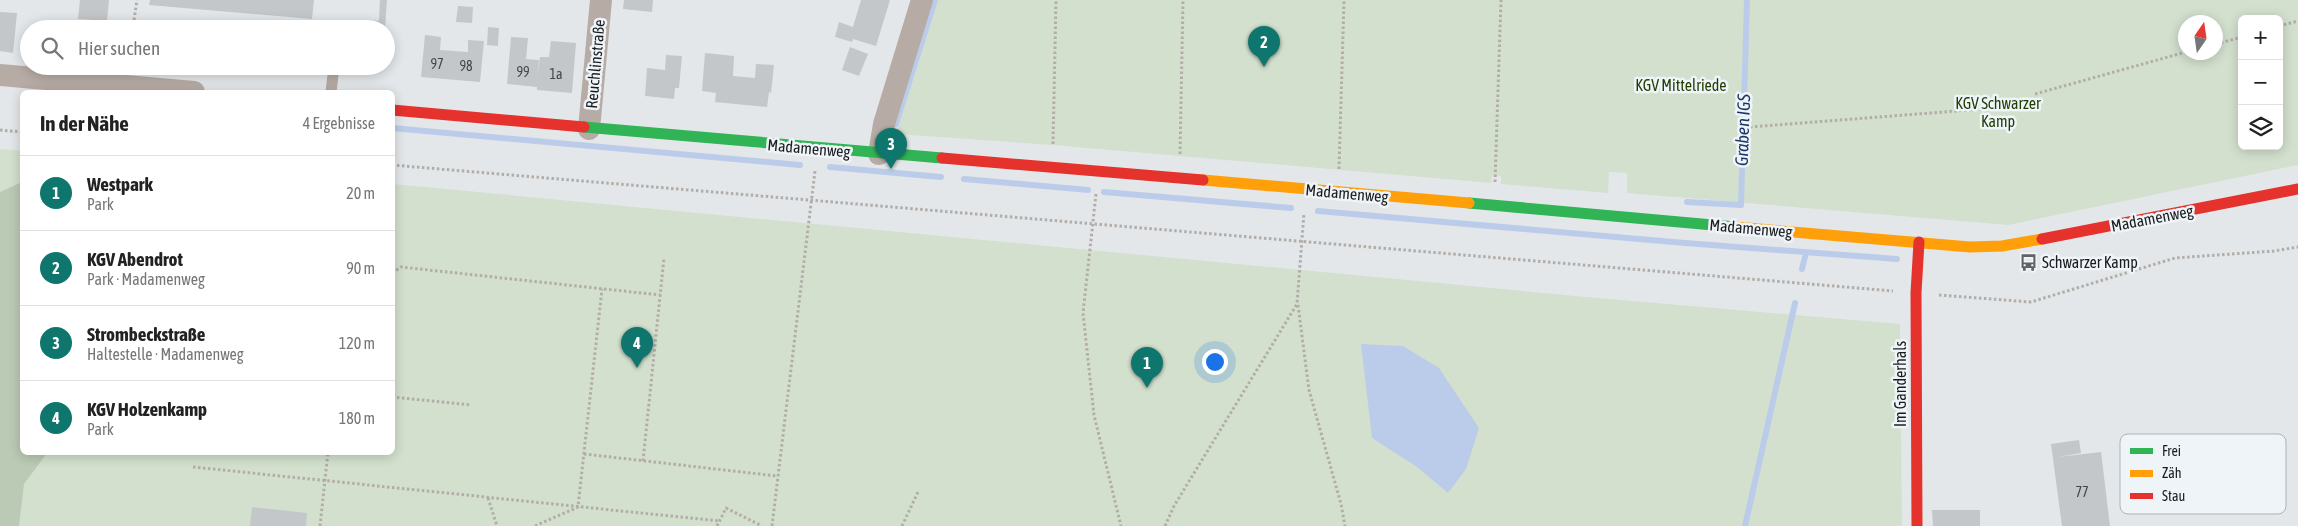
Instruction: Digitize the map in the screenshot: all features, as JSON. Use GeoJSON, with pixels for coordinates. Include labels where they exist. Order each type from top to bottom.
{"type":"FeatureCollection","features":[{"type":"Feature","properties":{"kind":"street","name":"Reuchlinstraße"},"geometry":{"type":"LineString","coordinates":[[589,128],[601,0]]}},
{"type":"Feature","properties":{"kind":"street"},"geometry":{"type":"LineString","coordinates":[[879,154],[884,124],[922,0]]}},
{"type":"Feature","properties":{"kind":"street"},"geometry":{"type":"LineString","coordinates":[[0,75],[171,90]]}},
{"type":"Feature","properties":{"kind":"street","name":"Madamenweg"},"geometry":{"type":"LineString","coordinates":[[395,110],[879,154],[1099,171],[1970,247],[2002,246],[2298,189]]}},
{"type":"Feature","properties":{"kind":"street","name":"Im Ganderhals"},"geometry":{"type":"LineString","coordinates":[[1917,526],[1916,293],[1919,242]]}},
{"type":"Feature","properties":{"kind":"lane"},"geometry":{"type":"LineString","coordinates":[[331,90],[333,75]]}},
{"type":"Feature","properties":{"kind":"path"},"geometry":{"type":"LineString","coordinates":[[134,20],[137,0]]}},
{"type":"Feature","properties":{"kind":"path"},"geometry":{"type":"LineString","coordinates":[[1052,145],[1056,0]]}},
{"type":"Feature","properties":{"kind":"path"},"geometry":{"type":"LineString","coordinates":[[1180,155],[1183,0]]}},
{"type":"Feature","properties":{"kind":"path"},"geometry":{"type":"LineString","coordinates":[[1339,169],[1344,0]]}},
{"type":"Feature","properties":{"kind":"path"},"geometry":{"type":"LineString","coordinates":[[1495,175],[1501,0]]}},
{"type":"Feature","properties":{"kind":"path"},"geometry":{"type":"LineString","coordinates":[[2283,25],[2298,21]]}},
{"type":"Feature","properties":{"kind":"path"},"geometry":{"type":"LineString","coordinates":[[2223,42],[2238,38]]}},
{"type":"Feature","properties":{"kind":"path"},"geometry":{"type":"LineString","coordinates":[[2035,94],[2178,54]]}},
{"type":"Feature","properties":{"kind":"path"},"geometry":{"type":"LineString","coordinates":[[1750,127],[2034,105]]}},
{"type":"Feature","properties":{"kind":"path"},"geometry":{"type":"LineString","coordinates":[[0,130],[20,132]]}},
{"type":"Feature","properties":{"kind":"path"},"geometry":{"type":"LineString","coordinates":[[772,526],[818,148]]}},
{"type":"Feature","properties":{"kind":"path"},"geometry":{"type":"LineString","coordinates":[[395,165],[1302,243],[2031,302],[2174,258],[2274,252],[2298,247]]}},
{"type":"Feature","properties":{"kind":"path"},"geometry":{"type":"LineString","coordinates":[[1099,171],[1083,313],[1094,415],[1121,526]]}},
{"type":"Feature","properties":{"kind":"path"},"geometry":{"type":"LineString","coordinates":[[1306,190],[1298,304],[1309,390],[1342,504],[1345,526]]}},
{"type":"Feature","properties":{"kind":"path"},"geometry":{"type":"LineString","coordinates":[[643,461],[664,258]]}},
{"type":"Feature","properties":{"kind":"path"},"geometry":{"type":"LineString","coordinates":[[395,271],[401,267],[660,295]]}},
{"type":"Feature","properties":{"kind":"path"},"geometry":{"type":"LineString","coordinates":[[578,507],[602,289]]}},
{"type":"Feature","properties":{"kind":"path"},"geometry":{"type":"LineString","coordinates":[[1165,526],[1174,506],[1298,304]]}},
{"type":"Feature","properties":{"kind":"path"},"geometry":{"type":"LineString","coordinates":[[395,397],[471,405]]}},
{"type":"Feature","properties":{"kind":"path"},"geometry":{"type":"LineString","coordinates":[[584,454],[777,476]]}},
{"type":"Feature","properties":{"kind":"path"},"geometry":{"type":"LineString","coordinates":[[320,526],[328,455]]}},
{"type":"Feature","properties":{"kind":"path"},"geometry":{"type":"LineString","coordinates":[[193,467],[719,521]]}},
{"type":"Feature","properties":{"kind":"path"},"geometry":{"type":"LineString","coordinates":[[902,526],[918,492]]}},
{"type":"Feature","properties":{"kind":"path"},"geometry":{"type":"LineString","coordinates":[[488,498],[497,526]]}},
{"type":"Feature","properties":{"kind":"path"},"geometry":{"type":"LineString","coordinates":[[536,526],[578,507]]}},
{"type":"Feature","properties":{"kind":"path"},"geometry":{"type":"LineString","coordinates":[[717,526],[726,508],[762,526]]}},
{"type":"Feature","properties":{"kind":"green space"},"geometry":{"type":"Polygon","coordinates":[[[938,0],[2298,0],[2298,165],[2008,225],[1627,193],[1627,173],[1609,172],[1608,193],[1501,184],[1501,176],[1492,175],[1491,183],[1053,145],[896,134],[938,0]]]}},
{"type":"Feature","properties":{"kind":"green space"},"geometry":{"type":"Polygon","coordinates":[[[0,149],[20,151],[20,455],[395,455],[395,184],[1575,296],[1900,324],[1902,526],[0,526],[0,149]]]}},
{"type":"Feature","properties":{"kind":"green space"},"geometry":{"type":"Polygon","coordinates":[[[20,183],[20,455],[46,455],[24,484],[19,526],[0,526],[0,192],[20,183]]]}},
{"type":"Feature","properties":{"kind":"water"},"geometry":{"type":"Polygon","coordinates":[[[1361,344],[1403,346],[1439,368],[1479,428],[1466,469],[1448,493],[1417,467],[1372,438],[1361,344]]]}},
{"type":"Feature","properties":{"kind":"building"},"geometry":{"type":"Polygon","coordinates":[[[80,0],[109,0],[107,20],[78,19],[80,0]]]}},
{"type":"Feature","properties":{"kind":"building"},"geometry":{"type":"Polygon","coordinates":[[[150,0],[314,0],[312,19],[149,5],[150,0]]]}},
{"type":"Feature","properties":{"kind":"building"},"geometry":{"type":"Polygon","coordinates":[[[380,0],[387,0],[386,20],[379,20],[380,0]]]}},
{"type":"Feature","properties":{"kind":"building"},"geometry":{"type":"Polygon","coordinates":[[[624,0],[653,0],[652,12],[623,9],[624,0]]]}},
{"type":"Feature","properties":{"kind":"building"},"geometry":{"type":"Polygon","coordinates":[[[861,0],[890,0],[876,46],[853,39],[852,42],[835,37],[839,22],[853,27],[861,0]]]}},
{"type":"Feature","properties":{"kind":"building"},"geometry":{"type":"Polygon","coordinates":[[[458,6],[473,7],[472,23],[456,22],[458,6]]]}},
{"type":"Feature","properties":{"kind":"building"},"geometry":{"type":"Polygon","coordinates":[[[0,12],[17,13],[13,53],[0,51],[0,12]]]}},
{"type":"Feature","properties":{"kind":"building"},"geometry":{"type":"Polygon","coordinates":[[[488,27],[499,28],[498,46],[487,45],[488,27]]]}},
{"type":"Feature","properties":{"kind":"building"},"geometry":{"type":"Polygon","coordinates":[[[425,35],[441,37],[440,50],[468,52],[468,40],[484,41],[480,82],[421,77],[425,35]]]}},
{"type":"Feature","properties":{"kind":"building"},"geometry":{"type":"Polygon","coordinates":[[[511,37],[528,38],[526,59],[539,60],[537,78],[540,57],[549,57],[551,41],[576,43],[572,93],[537,90],[537,87],[507,84],[511,37]]]}},
{"type":"Feature","properties":{"kind":"building"},"geometry":{"type":"Polygon","coordinates":[[[850,47],[868,54],[859,76],[842,70],[850,47]]]}},
{"type":"Feature","properties":{"kind":"building"},"geometry":{"type":"Polygon","coordinates":[[[705,53],[734,56],[733,76],[755,78],[756,64],[774,65],[771,93],[769,92],[767,107],[715,102],[716,93],[702,91],[705,53]]]}},
{"type":"Feature","properties":{"kind":"building"},"geometry":{"type":"Polygon","coordinates":[[[666,55],[682,56],[679,88],[675,88],[674,99],[645,96],[647,68],[665,70],[666,55]]]}},
{"type":"Feature","properties":{"kind":"building"},"geometry":{"type":"Polygon","coordinates":[[[2079,440],[2081,453],[2058,457],[2101,452],[2110,526],[2062,526],[2051,444],[2079,440]]]}},
{"type":"Feature","properties":{"kind":"building"},"geometry":{"type":"Polygon","coordinates":[[[252,507],[307,513],[306,526],[250,526],[252,507]]]}},
{"type":"Feature","properties":{"kind":"building"},"geometry":{"type":"Polygon","coordinates":[[[1932,510],[1980,510],[1980,526],[1933,526],[1932,510]]]}},
{"type":"Feature","properties":{"kind":"waterway"},"geometry":{"type":"LineString","coordinates":[[896,124],[935,0]]}},
{"type":"Feature","properties":{"kind":"waterway","name":"Graben IGS"},"geometry":{"type":"LineString","coordinates":[[1687,202],[1741,205],[1747,0]]}},
{"type":"Feature","properties":{"kind":"waterway"},"geometry":{"type":"LineString","coordinates":[[395,128],[800,165]]}},
{"type":"Feature","properties":{"kind":"waterway"},"geometry":{"type":"LineString","coordinates":[[830,167],[941,177]]}},
{"type":"Feature","properties":{"kind":"waterway"},"geometry":{"type":"LineString","coordinates":[[964,179],[1088,190]]}},
{"type":"Feature","properties":{"kind":"waterway"},"geometry":{"type":"LineString","coordinates":[[1104,192],[1291,208]]}},
{"type":"Feature","properties":{"kind":"waterway"},"geometry":{"type":"LineString","coordinates":[[1318,211],[1685,243],[1897,259]]}},
{"type":"Feature","properties":{"kind":"waterway","name":"Graben IGS"},"geometry":{"type":"LineString","coordinates":[[1802,269],[1806,253]]}},
{"type":"Feature","properties":{"kind":"waterway","name":"Graben IGS"},"geometry":{"type":"LineString","coordinates":[[1745,526],[1795,303]]}},
{"type":"Feature","properties":{"kind":"traffic: fast"},"geometry":{"type":"LineString","coordinates":[[584,127],[942,158]]}},
{"type":"Feature","properties":{"kind":"traffic: fast"},"geometry":{"type":"LineString","coordinates":[[1469,203],[1735,227]]}},
{"type":"Feature","properties":{"kind":"traffic: slow"},"geometry":{"type":"LineString","coordinates":[[1203,180],[1469,203]]}},
{"type":"Feature","properties":{"kind":"traffic: slow"},"geometry":{"type":"LineString","coordinates":[[1735,227],[1970,247],[2002,246],[2042,239]]}},
{"type":"Feature","properties":{"kind":"traffic: jam"},"geometry":{"type":"LineString","coordinates":[[395,110],[584,127]]}},
{"type":"Feature","properties":{"kind":"traffic: jam"},"geometry":{"type":"LineString","coordinates":[[942,158],[1203,180]]}},
{"type":"Feature","properties":{"kind":"traffic: jam"},"geometry":{"type":"LineString","coordinates":[[2042,239],[2298,189]]}},
{"type":"Feature","properties":{"kind":"traffic: jam"},"geometry":{"type":"LineString","coordinates":[[1917,526],[1916,293],[1919,242]]}},
{"type":"Feature","properties":{"kind":"place","name":"KGV Abendrot"},"geometry":{"type":"Point","coordinates":[1264,67]}},
{"type":"Feature","properties":{"kind":"place","name":"Strombeckstraße"},"geometry":{"type":"Point","coordinates":[891,169]}},
{"type":"Feature","properties":{"kind":"place","name":"Schwarzer Kamp"},"geometry":{"type":"Point","coordinates":[2028,262]}},
{"type":"Feature","properties":{"kind":"place","name":"KGV Holzenkamp"},"geometry":{"type":"Point","coordinates":[637,368]}},
{"type":"Feature","properties":{"kind":"place","name":"Westpark"},"geometry":{"type":"Point","coordinates":[1147,388]}},
{"type":"Feature","properties":{"kind":"park label","name":"KGV Mittelriede"},"geometry":{"type":"Point","coordinates":[1681,85]}},
{"type":"Feature","properties":{"kind":"park label","name":"KGV Schwarzer Kamp"},"geometry":{"type":"Point","coordinates":[1998,112]}}]}
